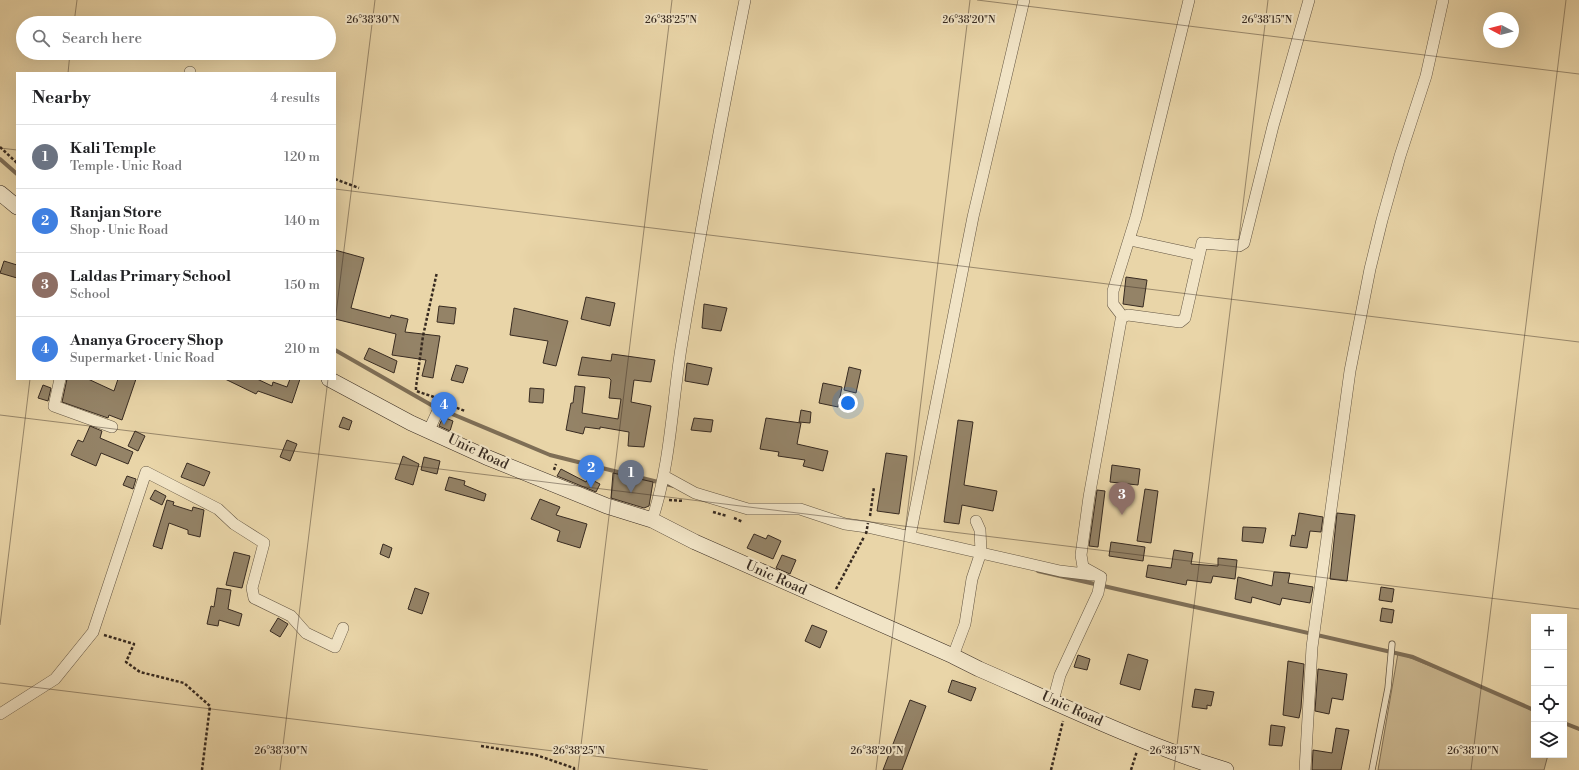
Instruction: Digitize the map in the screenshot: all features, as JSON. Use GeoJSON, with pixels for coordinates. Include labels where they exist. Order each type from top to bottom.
{"type":"FeatureCollection","features":[{"type":"Feature","properties":{"kind":"main road"},"geometry":{"type":"LineString","coordinates":[[0,193],[16,206]]}},
{"type":"Feature","properties":{"kind":"main road","name":"Unic Road"},"geometry":{"type":"LineString","coordinates":[[331,380],[411,423],[432,423],[539,480],[607,506],[652,520],[695,542],[953,656],[979,669],[1140,739],[1194,760],[1226,770]]}},
{"type":"Feature","properties":{"kind":"street"},"geometry":{"type":"LineString","coordinates":[[652,520],[662,492],[678,366],[708,186],[745,0]]}},
{"type":"Feature","properties":{"kind":"street"},"geometry":{"type":"LineString","coordinates":[[910,536],[973,217],[1024,0]]}},
{"type":"Feature","properties":{"kind":"street"},"geometry":{"type":"LineString","coordinates":[[1123,317],[1115,308],[1112,298],[1113,291],[1130,240],[1189,0]]}},
{"type":"Feature","properties":{"kind":"street"},"geometry":{"type":"LineString","coordinates":[[1123,317],[1131,315],[1176,323],[1183,320],[1201,245],[1204,242],[1239,246],[1244,243],[1273,126],[1309,0]]}},
{"type":"Feature","properties":{"kind":"street"},"geometry":{"type":"LineString","coordinates":[[1305,770],[1312,642],[1350,371],[1367,287],[1396,169],[1426,76],[1443,0]]}},
{"type":"Feature","properties":{"kind":"street"},"geometry":{"type":"LineString","coordinates":[[1130,240],[1199,255]]}},
{"type":"Feature","properties":{"kind":"street"},"geometry":{"type":"LineString","coordinates":[[1099,576],[1083,567],[1081,555],[1092,483],[1123,317]]}},
{"type":"Feature","properties":{"kind":"street"},"geometry":{"type":"LineString","coordinates":[[60,380],[54,406],[112,427]]}},
{"type":"Feature","properties":{"kind":"street"},"geometry":{"type":"LineString","coordinates":[[432,423],[442,402]]}},
{"type":"Feature","properties":{"kind":"street"},"geometry":{"type":"LineString","coordinates":[[0,714],[56,678],[93,632],[146,472],[218,509],[234,524],[264,543],[252,588],[254,598],[290,616],[306,633],[335,647],[343,628]]}},
{"type":"Feature","properties":{"kind":"street"},"geometry":{"type":"LineString","coordinates":[[664,476],[695,493],[748,509],[800,509],[845,524],[910,536],[980,556],[1060,571],[1099,576]]}},
{"type":"Feature","properties":{"kind":"street"},"geometry":{"type":"LineString","coordinates":[[953,656],[965,624],[972,579],[980,556],[980,530],[976,521]]}},
{"type":"Feature","properties":{"kind":"street"},"geometry":{"type":"LineString","coordinates":[[1060,704],[1060,675],[1098,593],[1099,576]]}},
{"type":"Feature","properties":{"kind":"lane"},"geometry":{"type":"LineString","coordinates":[[1372,770],[1388,688],[1392,644]]}},
{"type":"Feature","properties":{"kind":"path"},"geometry":{"type":"LineString","coordinates":[[0,147],[16,162]]}},
{"type":"Feature","properties":{"kind":"path"},"geometry":{"type":"LineString","coordinates":[[336,179],[359,188]]}},
{"type":"Feature","properties":{"kind":"path"},"geometry":{"type":"LineString","coordinates":[[437,272],[423,336],[416,391],[465,411]]}},
{"type":"Feature","properties":{"kind":"path"},"geometry":{"type":"LineString","coordinates":[[827,600],[840,583],[850,560],[866,534],[874,487]]}},
{"type":"Feature","properties":{"kind":"path"},"geometry":{"type":"LineString","coordinates":[[93,632],[134,644],[126,662],[140,672],[184,683],[210,706],[202,770]]}},
{"type":"Feature","properties":{"kind":"path"},"geometry":{"type":"LineString","coordinates":[[1051,770],[1060,704]]}},
{"type":"Feature","properties":{"kind":"path"},"geometry":{"type":"LineString","coordinates":[[1131,770],[1140,739]]}},
{"type":"Feature","properties":{"kind":"path"},"geometry":{"type":"LineString","coordinates":[[481,746],[536,755],[574,768],[574,770]]}},
{"type":"Feature","properties":{"kind":"shaded area"},"geometry":{"type":"Polygon","coordinates":[[[1398,653],[1497,693],[1531,710],[1531,758],[1547,758],[1544,770],[1378,770],[1398,653]]]}},
{"type":"Feature","properties":{"kind":"building"},"geometry":{"type":"Polygon","coordinates":[[[336,250],[364,258],[351,308],[390,318],[391,315],[408,319],[405,332],[440,336],[433,378],[422,376],[426,360],[392,355],[396,334],[336,319],[336,250]]]}},
{"type":"Feature","properties":{"kind":"building"},"geometry":{"type":"Polygon","coordinates":[[[4,261],[16,265],[16,278],[0,273],[4,261]]]}},
{"type":"Feature","properties":{"kind":"building"},"geometry":{"type":"Polygon","coordinates":[[[1126,277],[1147,280],[1143,307],[1123,304],[1126,277]]]}},
{"type":"Feature","properties":{"kind":"building"},"geometry":{"type":"Polygon","coordinates":[[[586,297],[615,303],[610,326],[581,319],[586,297]]]}},
{"type":"Feature","properties":{"kind":"building"},"geometry":{"type":"Polygon","coordinates":[[[704,304],[727,308],[721,331],[702,328],[704,304]]]}},
{"type":"Feature","properties":{"kind":"building"},"geometry":{"type":"Polygon","coordinates":[[[439,306],[456,308],[454,324],[437,322],[439,306]]]}},
{"type":"Feature","properties":{"kind":"building"},"geometry":{"type":"Polygon","coordinates":[[[514,308],[568,321],[556,366],[543,363],[548,341],[510,335],[514,308]]]}},
{"type":"Feature","properties":{"kind":"building"},"geometry":{"type":"Polygon","coordinates":[[[369,348],[397,361],[394,373],[364,359],[369,348]]]}},
{"type":"Feature","properties":{"kind":"building"},"geometry":{"type":"Polygon","coordinates":[[[612,354],[655,360],[651,382],[634,380],[631,402],[651,406],[644,447],[628,446],[629,432],[600,427],[600,429],[585,427],[583,434],[566,430],[571,403],[573,403],[575,386],[585,387],[582,413],[618,419],[621,399],[609,398],[611,380],[609,378],[578,375],[582,357],[611,361],[612,354]]]}},
{"type":"Feature","properties":{"kind":"building"},"geometry":{"type":"Polygon","coordinates":[[[687,363],[712,368],[708,385],[685,381],[687,363]]]}},
{"type":"Feature","properties":{"kind":"building"},"geometry":{"type":"Polygon","coordinates":[[[456,365],[468,368],[463,383],[451,380],[456,365]]]}},
{"type":"Feature","properties":{"kind":"building"},"geometry":{"type":"Polygon","coordinates":[[[849,367],[861,370],[856,393],[844,390],[849,367]]]}},
{"type":"Feature","properties":{"kind":"building"},"geometry":{"type":"Polygon","coordinates":[[[67,380],[90,380],[114,391],[118,380],[136,380],[122,420],[109,415],[108,418],[62,402],[67,380]]]}},
{"type":"Feature","properties":{"kind":"building"},"geometry":{"type":"Polygon","coordinates":[[[227,380],[259,380],[272,386],[273,382],[287,387],[290,380],[300,380],[292,403],[258,391],[256,394],[227,380]]]}},
{"type":"Feature","properties":{"kind":"building"},"geometry":{"type":"Polygon","coordinates":[[[823,383],[842,387],[838,407],[819,403],[823,383]]]}},
{"type":"Feature","properties":{"kind":"building"},"geometry":{"type":"Polygon","coordinates":[[[43,385],[51,388],[48,401],[38,398],[43,385]]]}},
{"type":"Feature","properties":{"kind":"building"},"geometry":{"type":"Polygon","coordinates":[[[530,388],[544,389],[543,403],[529,402],[530,388]]]}},
{"type":"Feature","properties":{"kind":"building"},"geometry":{"type":"Polygon","coordinates":[[[801,410],[811,412],[810,423],[799,422],[801,410]]]}},
{"type":"Feature","properties":{"kind":"building"},"geometry":{"type":"Polygon","coordinates":[[[343,417],[352,421],[349,430],[339,427],[343,417]]]}},
{"type":"Feature","properties":{"kind":"building"},"geometry":{"type":"Polygon","coordinates":[[[443,417],[453,421],[450,431],[439,426],[443,417]]]}},
{"type":"Feature","properties":{"kind":"building"},"geometry":{"type":"Polygon","coordinates":[[[694,418],[713,420],[711,432],[691,430],[694,418]]]}},
{"type":"Feature","properties":{"kind":"building"},"geometry":{"type":"Polygon","coordinates":[[[766,418],[801,423],[797,444],[828,451],[823,471],[803,466],[805,460],[778,456],[779,452],[760,449],[766,418]]]}},
{"type":"Feature","properties":{"kind":"building"},"geometry":{"type":"Polygon","coordinates":[[[958,420],[973,422],[964,485],[997,491],[993,511],[962,505],[959,524],[944,522],[958,420]]]}},
{"type":"Feature","properties":{"kind":"building"},"geometry":{"type":"Polygon","coordinates":[[[90,426],[102,431],[100,438],[133,452],[128,464],[101,453],[96,466],[71,455],[78,440],[83,442],[90,426]]]}},
{"type":"Feature","properties":{"kind":"building"},"geometry":{"type":"Polygon","coordinates":[[[135,431],[145,436],[138,451],[128,446],[135,431]]]}},
{"type":"Feature","properties":{"kind":"building"},"geometry":{"type":"Polygon","coordinates":[[[287,440],[297,444],[290,461],[280,457],[287,440]]]}},
{"type":"Feature","properties":{"kind":"building"},"geometry":{"type":"Polygon","coordinates":[[[886,453],[907,456],[899,514],[877,511],[886,453]]]}},
{"type":"Feature","properties":{"kind":"building"},"geometry":{"type":"Polygon","coordinates":[[[403,456],[419,464],[413,485],[395,479],[403,456]]]}},
{"type":"Feature","properties":{"kind":"building"},"geometry":{"type":"Polygon","coordinates":[[[424,457],[440,461],[437,474],[421,470],[424,457]]]}},
{"type":"Feature","properties":{"kind":"building"},"geometry":{"type":"Polygon","coordinates":[[[187,463],[210,472],[204,486],[181,477],[187,463]]]}},
{"type":"Feature","properties":{"kind":"building"},"geometry":{"type":"Polygon","coordinates":[[[1112,465],[1140,469],[1138,485],[1110,482],[1112,465]]]}},
{"type":"Feature","properties":{"kind":"building"},"geometry":{"type":"Polygon","coordinates":[[[561,469],[586,482],[588,478],[600,484],[596,492],[557,476],[561,469]]]}},
{"type":"Feature","properties":{"kind":"building"},"geometry":{"type":"Polygon","coordinates":[[[613,473],[653,482],[649,506],[644,508],[611,498],[613,473]]]}},
{"type":"Feature","properties":{"kind":"building"},"geometry":{"type":"Polygon","coordinates":[[[127,476],[136,479],[133,489],[123,485],[127,476]]]}},
{"type":"Feature","properties":{"kind":"building"},"geometry":{"type":"Polygon","coordinates":[[[449,477],[465,481],[464,485],[486,494],[484,501],[445,490],[449,477]]]}},
{"type":"Feature","properties":{"kind":"building"},"geometry":{"type":"Polygon","coordinates":[[[1145,489],[1158,491],[1151,543],[1137,541],[1145,489]]]}},
{"type":"Feature","properties":{"kind":"building"},"geometry":{"type":"Polygon","coordinates":[[[155,490],[166,496],[162,505],[150,499],[155,490]]]}},
{"type":"Feature","properties":{"kind":"building"},"geometry":{"type":"Polygon","coordinates":[[[1097,490],[1105,491],[1098,547],[1089,546],[1097,490]]]}},
{"type":"Feature","properties":{"kind":"building"},"geometry":{"type":"Polygon","coordinates":[[[540,499],[560,507],[556,515],[587,524],[580,548],[557,541],[560,531],[531,519],[540,499]]]}},
{"type":"Feature","properties":{"kind":"building"},"geometry":{"type":"Polygon","coordinates":[[[167,500],[174,502],[173,505],[192,511],[193,507],[204,510],[200,537],[188,534],[188,530],[169,523],[162,549],[153,546],[167,500]]]}},
{"type":"Feature","properties":{"kind":"building"},"geometry":{"type":"Polygon","coordinates":[[[1299,513],[1323,517],[1321,532],[1310,531],[1307,548],[1290,546],[1292,535],[1295,536],[1299,513]]]}},
{"type":"Feature","properties":{"kind":"building"},"geometry":{"type":"Polygon","coordinates":[[[1337,513],[1355,515],[1347,581],[1330,579],[1337,513]]]}},
{"type":"Feature","properties":{"kind":"building"},"geometry":{"type":"Polygon","coordinates":[[[1243,527],[1266,528],[1263,543],[1242,541],[1243,527]]]}},
{"type":"Feature","properties":{"kind":"building"},"geometry":{"type":"Polygon","coordinates":[[[754,534],[766,539],[768,535],[781,541],[773,559],[747,548],[754,534]]]}},
{"type":"Feature","properties":{"kind":"building"},"geometry":{"type":"Polygon","coordinates":[[[1111,542],[1145,547],[1143,561],[1109,556],[1111,542]]]}},
{"type":"Feature","properties":{"kind":"building"},"geometry":{"type":"Polygon","coordinates":[[[383,544],[392,548],[389,558],[380,554],[383,544]]]}},
{"type":"Feature","properties":{"kind":"building"},"geometry":{"type":"Polygon","coordinates":[[[1174,550],[1193,553],[1191,564],[1218,566],[1218,558],[1237,560],[1235,579],[1213,576],[1211,583],[1187,580],[1186,585],[1146,577],[1148,565],[1171,568],[1174,550]]]}},
{"type":"Feature","properties":{"kind":"building"},"geometry":{"type":"Polygon","coordinates":[[[234,552],[250,556],[242,588],[226,585],[234,552]]]}},
{"type":"Feature","properties":{"kind":"building"},"geometry":{"type":"Polygon","coordinates":[[[782,555],[796,560],[790,574],[776,568],[782,555]]]}},
{"type":"Feature","properties":{"kind":"building"},"geometry":{"type":"Polygon","coordinates":[[[1274,572],[1290,573],[1288,583],[1313,587],[1310,603],[1282,598],[1280,605],[1252,597],[1251,603],[1235,599],[1238,577],[1272,586],[1274,572]]]}},
{"type":"Feature","properties":{"kind":"building"},"geometry":{"type":"Polygon","coordinates":[[[1381,587],[1394,589],[1392,602],[1379,600],[1381,587]]]}},
{"type":"Feature","properties":{"kind":"building"},"geometry":{"type":"Polygon","coordinates":[[[217,588],[231,590],[228,609],[242,614],[239,626],[219,620],[218,626],[207,624],[211,606],[214,607],[217,588]]]}},
{"type":"Feature","properties":{"kind":"building"},"geometry":{"type":"Polygon","coordinates":[[[415,588],[429,593],[422,614],[408,609],[415,588]]]}},
{"type":"Feature","properties":{"kind":"building"},"geometry":{"type":"Polygon","coordinates":[[[1382,608],[1394,610],[1392,623],[1380,621],[1382,608]]]}},
{"type":"Feature","properties":{"kind":"building"},"geometry":{"type":"Polygon","coordinates":[[[278,618],[288,624],[280,637],[270,631],[278,618]]]}},
{"type":"Feature","properties":{"kind":"building"},"geometry":{"type":"Polygon","coordinates":[[[812,625],[827,631],[820,648],[805,641],[812,625]]]}},
{"type":"Feature","properties":{"kind":"building"},"geometry":{"type":"Polygon","coordinates":[[[1128,654],[1148,660],[1140,690],[1120,684],[1128,654]]]}},
{"type":"Feature","properties":{"kind":"building"},"geometry":{"type":"Polygon","coordinates":[[[1078,655],[1090,659],[1087,670],[1074,667],[1078,655]]]}},
{"type":"Feature","properties":{"kind":"building"},"geometry":{"type":"Polygon","coordinates":[[[1288,661],[1304,664],[1299,718],[1283,715],[1288,661]]]}},
{"type":"Feature","properties":{"kind":"building"},"geometry":{"type":"Polygon","coordinates":[[[1318,669],[1347,674],[1343,700],[1332,698],[1329,714],[1315,711],[1318,669]]]}},
{"type":"Feature","properties":{"kind":"building"},"geometry":{"type":"Polygon","coordinates":[[[952,680],[976,688],[971,701],[948,692],[952,680]]]}},
{"type":"Feature","properties":{"kind":"building"},"geometry":{"type":"Polygon","coordinates":[[[1195,689],[1214,692],[1211,706],[1207,705],[1207,709],[1192,707],[1195,689]]]}},
{"type":"Feature","properties":{"kind":"building"},"geometry":{"type":"Polygon","coordinates":[[[910,700],[926,706],[902,770],[883,770],[910,700]]]}},
{"type":"Feature","properties":{"kind":"building"},"geometry":{"type":"Polygon","coordinates":[[[1271,725],[1285,727],[1282,746],[1269,745],[1271,725]]]}},
{"type":"Feature","properties":{"kind":"building"},"geometry":{"type":"Polygon","coordinates":[[[1336,728],[1349,730],[1341,770],[1312,770],[1313,750],[1332,753],[1336,728]]]}},
{"type":"Feature","properties":{"kind":"waterway"},"geometry":{"type":"LineString","coordinates":[[0,159],[16,173]]}},
{"type":"Feature","properties":{"kind":"waterway"},"geometry":{"type":"LineString","coordinates":[[336,351],[433,406],[550,455],[674,486]]}},
{"type":"Feature","properties":{"kind":"waterway"},"geometry":{"type":"LineString","coordinates":[[1038,571],[1413,657],[1531,709]]}},
{"type":"Feature","properties":{"kind":"waterway"},"geometry":{"type":"LineString","coordinates":[[1567,724],[1579,729]]}},
{"type":"Feature","properties":{"kind":"place","name":"Ananya Grocery Shop"},"geometry":{"type":"Point","coordinates":[444,425]}},
{"type":"Feature","properties":{"kind":"place","name":"Ranjan Store"},"geometry":{"type":"Point","coordinates":[591,488]}},
{"type":"Feature","properties":{"kind":"place","name":"Kali Temple"},"geometry":{"type":"Point","coordinates":[631,493]}},
{"type":"Feature","properties":{"kind":"place","name":"Laldas Primary School"},"geometry":{"type":"Point","coordinates":[1122,515]}}]}
